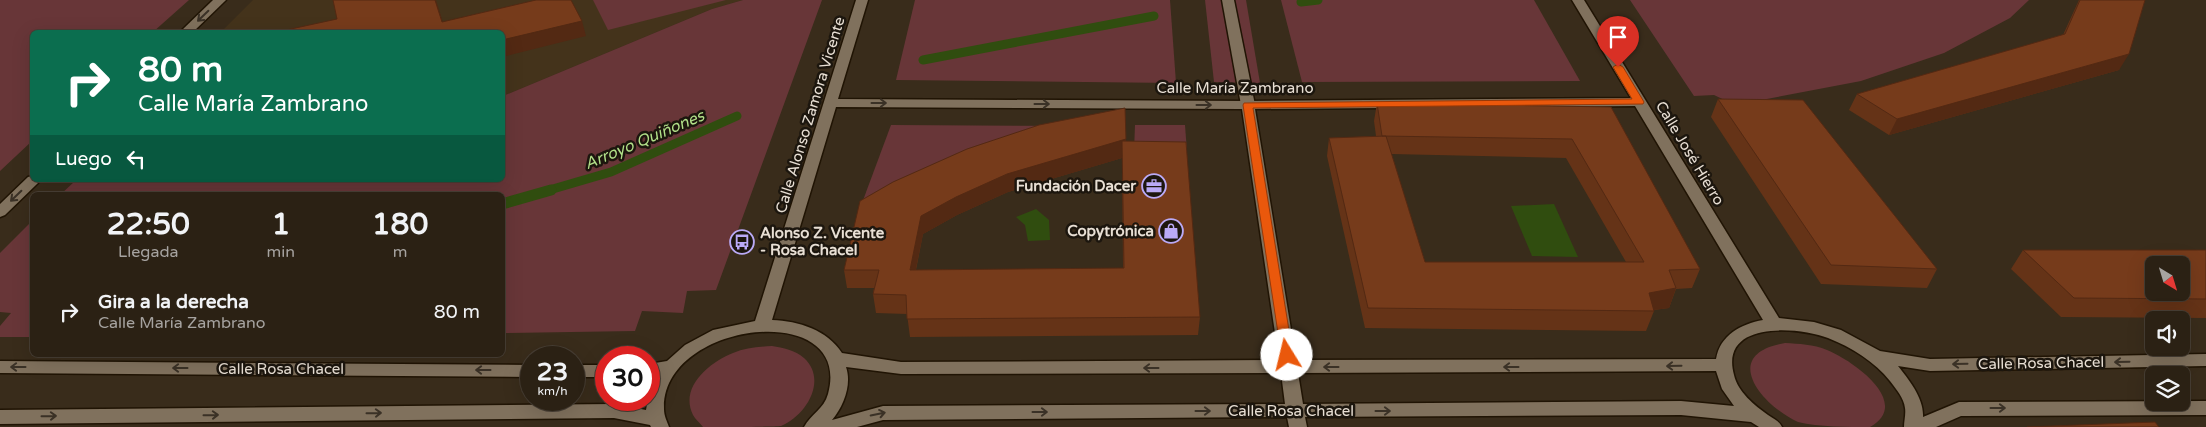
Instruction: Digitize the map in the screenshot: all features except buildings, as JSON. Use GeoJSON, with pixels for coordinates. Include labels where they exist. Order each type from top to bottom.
{"type":"FeatureCollection","features":[{"type":"Feature","properties":{"kind":"street"},"geometry":{"type":"LineString","coordinates":[[188,30],[220,0]]}},
{"type":"Feature","properties":{"kind":"street","name":"Calle Alonso Zamora Vicente"},"geometry":{"type":"LineString","coordinates":[[762,325],[862,0]]}},
{"type":"Feature","properties":{"kind":"street"},"geometry":{"type":"LineString","coordinates":[[1228,0],[1248,105],[1297,419]]}},
{"type":"Feature","properties":{"kind":"street","name":"Calle José Hierro"},"geometry":{"type":"LineString","coordinates":[[1578,0],[1774,324]]}},
{"type":"Feature","properties":{"kind":"street","name":"Calle María Zambrano"},"geometry":{"type":"LineString","coordinates":[[830,103],[1248,105],[1639,102]]}},
{"type":"Feature","properties":{"kind":"street"},"geometry":{"type":"LineString","coordinates":[[0,212],[31,182]]}},
{"type":"Feature","properties":{"kind":"street"},"geometry":{"type":"LineString","coordinates":[[1773,427],[1753,415],[1731,390],[1722,365],[1728,344],[1746,330],[1774,324],[1808,327],[1844,338],[1877,357],[1902,381],[1914,406],[1913,427]]}},
{"type":"Feature","properties":{"kind":"street"},"geometry":{"type":"LineString","coordinates":[[0,417],[614,410],[658,423],[656,392],[670,367],[696,346],[728,331],[762,325],[795,328],[821,340],[837,359],[840,384],[829,410],[813,427]]}},
{"type":"Feature","properties":{"kind":"street","name":"Calle Rosa Chacel"},"geometry":{"type":"LineString","coordinates":[[1877,357],[1930,364],[2206,360]]}},
{"type":"Feature","properties":{"kind":"street"},"geometry":{"type":"LineString","coordinates":[[837,359],[901,368],[1722,365]]}},
{"type":"Feature","properties":{"kind":"street","name":"Calle Rosa Chacel"},"geometry":{"type":"LineString","coordinates":[[0,366],[520,371]]}},
{"type":"Feature","properties":{"kind":"street"},"geometry":{"type":"LineString","coordinates":[[660,368],[670,367]]}},
{"type":"Feature","properties":{"kind":"street","name":"Calle Rosa Chacel"},"geometry":{"type":"LineString","coordinates":[[831,427],[882,412],[1297,419],[1681,408],[1753,415]]}},
{"type":"Feature","properties":{"kind":"street"},"geometry":{"type":"LineString","coordinates":[[1918,427],[1959,409],[2206,408]]}},
{"type":"Feature","properties":{"kind":"shaded area"},"geometry":{"type":"Polygon","coordinates":[[[0,0],[189,0],[155,30],[30,30],[30,143],[0,171],[0,0]]]}},
{"type":"Feature","properties":{"kind":"shaded area"},"geometry":{"type":"Polygon","coordinates":[[[253,0],[743,0],[712,9],[505,95],[505,30],[223,30],[253,0]]]}},
{"type":"Feature","properties":{"kind":"shaded area"},"geometry":{"type":"Polygon","coordinates":[[[593,0],[726,0],[608,30],[593,0]]]}},
{"type":"Feature","properties":{"kind":"shaded area"},"geometry":{"type":"Polygon","coordinates":[[[743,0],[822,0],[716,290],[687,291],[683,313],[642,311],[635,331],[505,333],[505,192],[63,192],[74,182],[505,182],[505,95],[712,9],[743,0]]]}},
{"type":"Feature","properties":{"kind":"shaded area"},"geometry":{"type":"Polygon","coordinates":[[[915,0],[1170,0],[1176,83],[896,80],[915,0]]]}},
{"type":"Feature","properties":{"kind":"shaded area"},"geometry":{"type":"Polygon","coordinates":[[[1205,0],[1246,0],[1260,83],[1214,82],[1205,0]]]}},
{"type":"Feature","properties":{"kind":"shaded area"},"geometry":{"type":"Polygon","coordinates":[[[1281,0],[1534,0],[1580,81],[1302,82],[1281,0]]]}},
{"type":"Feature","properties":{"kind":"shaded area"},"geometry":{"type":"Polygon","coordinates":[[[1630,0],[2029,0],[2010,18],[1944,53],[1861,81],[1735,105],[1714,95],[1694,96],[1630,0]]]}},
{"type":"Feature","properties":{"kind":"shaded area"},"geometry":{"type":"Polygon","coordinates":[[[891,125],[1084,126],[862,203],[891,125]]]}},
{"type":"Feature","properties":{"kind":"shaded area"},"geometry":{"type":"Polygon","coordinates":[[[1135,125],[1185,125],[1187,152],[1134,151],[1135,125]]]}},
{"type":"Feature","properties":{"kind":"shaded area"},"geometry":{"type":"Polygon","coordinates":[[[1554,204],[1578,257],[1532,256],[1511,206],[1554,204]]]}},
{"type":"Feature","properties":{"kind":"shaded area"},"geometry":{"type":"Polygon","coordinates":[[[1036,209],[1049,220],[1050,240],[1028,241],[1025,225],[1016,217],[1036,209]]]}},
{"type":"Feature","properties":{"kind":"shaded area"},"geometry":{"type":"Polygon","coordinates":[[[30,223],[30,337],[0,337],[0,326],[11,313],[0,312],[0,253],[30,223]]]}},
{"type":"Feature","properties":{"kind":"shaded area"},"geometry":{"type":"Polygon","coordinates":[[[1785,343],[1822,348],[1850,362],[1874,382],[1882,394],[1885,406],[1882,417],[1870,427],[1843,427],[1798,422],[1784,414],[1760,392],[1753,380],[1750,368],[1754,358],[1765,349],[1785,343]]]}},
{"type":"Feature","properties":{"kind":"shaded area"},"geometry":{"type":"Polygon","coordinates":[[[772,346],[797,353],[811,367],[814,376],[814,387],[806,406],[799,414],[781,426],[703,427],[694,416],[690,405],[693,385],[699,377],[715,363],[733,353],[757,347],[772,346]]]}},
{"type":"Feature","properties":{"kind":"waterway","name":"Arroyo Quiñones"},"geometry":{"type":"LineString","coordinates":[[1301,2],[1318,0]]}},
{"type":"Feature","properties":{"kind":"waterway","name":"Arroyo Quiñones"},"geometry":{"type":"LineString","coordinates":[[923,60],[1154,16]]}},
{"type":"Feature","properties":{"kind":"waterway","name":"Arroyo Quiñones"},"geometry":{"type":"LineString","coordinates":[[546,191],[611,172],[737,116]]}},
{"type":"Feature","properties":{"kind":"waterway","name":"Arroyo Quiñones"},"geometry":{"type":"LineString","coordinates":[[505,203],[551,190]]}},
{"type":"Feature","properties":{"kind":"place","name":"Fundación Dacer"},"geometry":{"type":"Point","coordinates":[1154,186]}},
{"type":"Feature","properties":{"kind":"place","name":"Copytrónica"},"geometry":{"type":"Point","coordinates":[1171,231]}},
{"type":"Feature","properties":{"kind":"place","name":"Alonso Z. Vicente - Rosa Chacel"},"geometry":{"type":"Point","coordinates":[742,242]}},
{"type":"Feature","properties":{"kind":"route"},"geometry":{"type":"LineString","coordinates":[[1287,355],[1248,105],[1639,102],[1618,67]]}}]}
